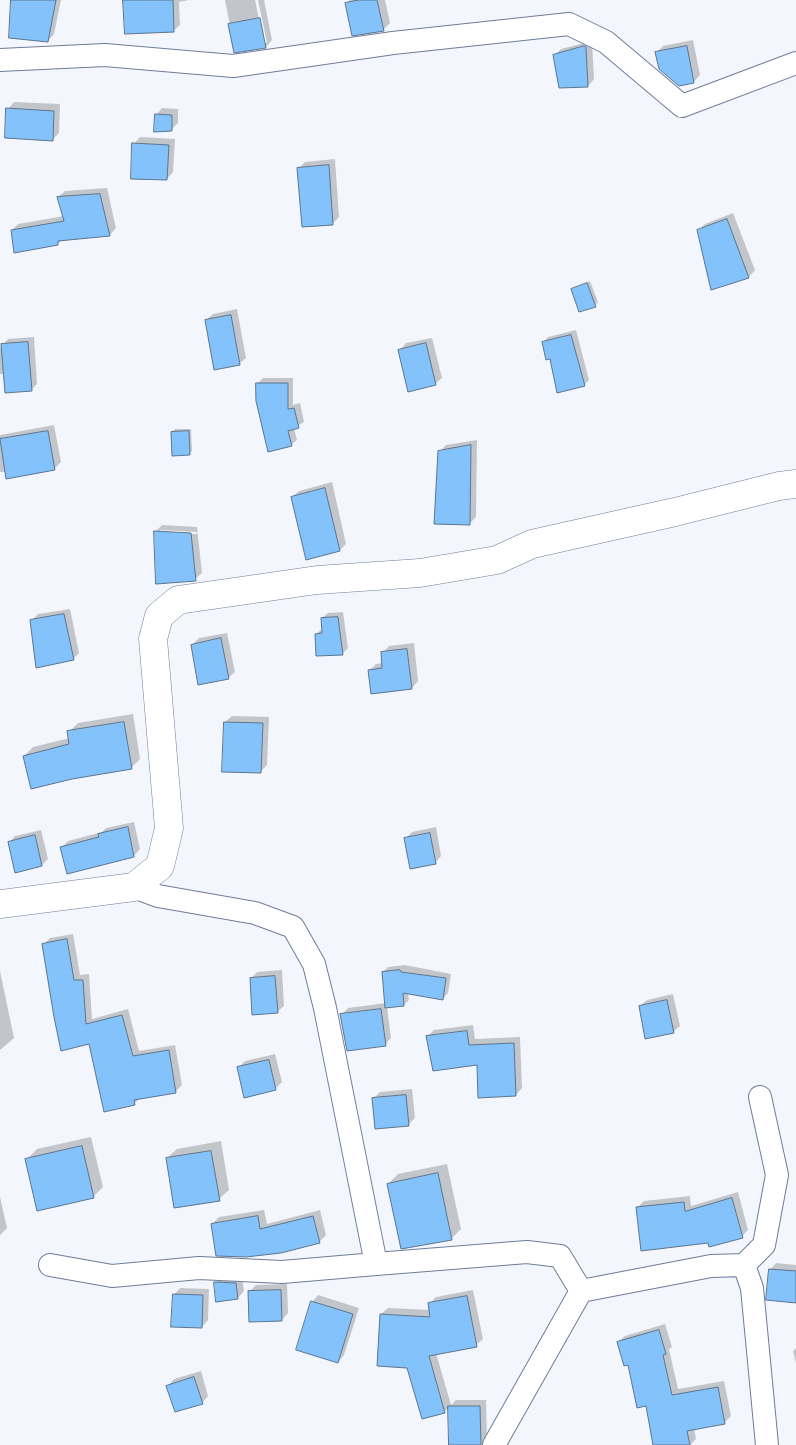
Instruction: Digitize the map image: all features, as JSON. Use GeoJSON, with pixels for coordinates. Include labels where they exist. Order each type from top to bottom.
{"type":"FeatureCollection","features":[{"type":"Feature","properties":{"kind":"street"},"geometry":{"type":"LineString","coordinates":[[0,60],[105,55],[233,66],[393,43],[570,24],[606,42],[682,106],[796,62]]}},
{"type":"Feature","properties":{"kind":"street"},"geometry":{"type":"LineString","coordinates":[[146,891],[160,866],[168,828],[153,639],[159,616],[178,600],[316,580],[420,573],[497,560],[532,544],[676,512],[779,486],[796,484]]}},
{"type":"Feature","properties":{"kind":"street"},"geometry":{"type":"LineString","coordinates":[[0,904],[146,891],[256,913],[293,927],[314,964],[325,1008],[376,1264]]}},
{"type":"Feature","properties":{"kind":"street"},"geometry":{"type":"LineString","coordinates":[[494,1445],[581,1291],[711,1266],[744,1265],[764,1245],[776,1176],[760,1096]]}},
{"type":"Feature","properties":{"kind":"street"},"geometry":{"type":"LineString","coordinates":[[50,1265],[112,1276],[199,1268],[282,1272],[527,1252],[560,1256],[581,1291]]}},
{"type":"Feature","properties":{"kind":"street"},"geometry":{"type":"LineString","coordinates":[[744,1265],[752,1288],[767,1445]]}},
{"type":"Feature","properties":{"kind":"building"},"geometry":{"type":"Polygon","coordinates":[[[11,0],[56,0],[48,42],[9,38],[11,0]]]}},
{"type":"Feature","properties":{"kind":"building"},"geometry":{"type":"Polygon","coordinates":[[[123,0],[173,0],[174,32],[125,34],[123,0]]]}},
{"type":"Feature","properties":{"kind":"building"},"geometry":{"type":"Polygon","coordinates":[[[359,0],[377,0],[384,31],[352,36],[345,3],[359,0]]]}},
{"type":"Feature","properties":{"kind":"building"},"geometry":{"type":"Polygon","coordinates":[[[260,18],[266,48],[234,53],[228,24],[260,18]]]}},
{"type":"Feature","properties":{"kind":"building"},"geometry":{"type":"Polygon","coordinates":[[[687,46],[694,83],[679,86],[659,69],[655,52],[687,46]]]}},
{"type":"Feature","properties":{"kind":"building"},"geometry":{"type":"Polygon","coordinates":[[[586,47],[588,87],[559,88],[553,55],[586,47]]]}},
{"type":"Feature","properties":{"kind":"building"},"geometry":{"type":"Polygon","coordinates":[[[6,108],[54,111],[53,141],[5,138],[6,108]]]}},
{"type":"Feature","properties":{"kind":"building"},"geometry":{"type":"Polygon","coordinates":[[[155,114],[172,115],[172,131],[154,132],[155,114]]]}},
{"type":"Feature","properties":{"kind":"building"},"geometry":{"type":"Polygon","coordinates":[[[132,143],[169,145],[167,180],[131,179],[132,143]]]}},
{"type":"Feature","properties":{"kind":"building"},"geometry":{"type":"Polygon","coordinates":[[[329,165],[333,225],[302,227],[297,168],[329,165]]]}},
{"type":"Feature","properties":{"kind":"building"},"geometry":{"type":"Polygon","coordinates":[[[100,194],[110,236],[58,241],[58,245],[14,253],[11,230],[64,221],[57,197],[100,194]]]}},
{"type":"Feature","properties":{"kind":"building"},"geometry":{"type":"Polygon","coordinates":[[[727,219],[749,278],[711,290],[697,230],[727,219]]]}},
{"type":"Feature","properties":{"kind":"building"},"geometry":{"type":"Polygon","coordinates":[[[587,283],[596,307],[579,312],[571,289],[587,283]]]}},
{"type":"Feature","properties":{"kind":"building"},"geometry":{"type":"Polygon","coordinates":[[[231,315],[240,365],[214,370],[205,320],[231,315]]]}},
{"type":"Feature","properties":{"kind":"building"},"geometry":{"type":"Polygon","coordinates":[[[571,335],[585,386],[557,393],[550,359],[546,360],[542,342],[571,335]]]}},
{"type":"Feature","properties":{"kind":"building"},"geometry":{"type":"Polygon","coordinates":[[[28,342],[32,391],[5,393],[1,344],[28,342]]]}},
{"type":"Feature","properties":{"kind":"building"},"geometry":{"type":"Polygon","coordinates":[[[426,343],[436,385],[408,392],[398,350],[426,343]]]}},
{"type":"Feature","properties":{"kind":"building"},"geometry":{"type":"Polygon","coordinates":[[[256,383],[288,383],[288,409],[294,408],[299,428],[288,431],[292,446],[268,452],[256,401],[256,383]]]}},
{"type":"Feature","properties":{"kind":"building"},"geometry":{"type":"Polygon","coordinates":[[[48,431],[55,470],[6,479],[0,439],[48,431]]]}},
{"type":"Feature","properties":{"kind":"building"},"geometry":{"type":"Polygon","coordinates":[[[189,431],[190,455],[172,456],[171,432],[189,431]]]}},
{"type":"Feature","properties":{"kind":"building"},"geometry":{"type":"Polygon","coordinates":[[[471,445],[470,525],[434,524],[438,451],[471,445]]]}},
{"type":"Feature","properties":{"kind":"building"},"geometry":{"type":"Polygon","coordinates":[[[325,488],[340,551],[306,560],[291,497],[325,488]]]}},
{"type":"Feature","properties":{"kind":"building"},"geometry":{"type":"Polygon","coordinates":[[[154,531],[191,533],[196,581],[156,584],[154,531]]]}},
{"type":"Feature","properties":{"kind":"building"},"geometry":{"type":"Polygon","coordinates":[[[64,614],[74,660],[36,668],[30,620],[64,614]]]}},
{"type":"Feature","properties":{"kind":"building"},"geometry":{"type":"Polygon","coordinates":[[[338,617],[343,655],[316,656],[315,634],[322,633],[321,618],[338,617]]]}},
{"type":"Feature","properties":{"kind":"building"},"geometry":{"type":"Polygon","coordinates":[[[221,638],[229,679],[198,685],[191,645],[221,638]]]}},
{"type":"Feature","properties":{"kind":"building"},"geometry":{"type":"Polygon","coordinates":[[[407,649],[412,689],[371,694],[368,670],[382,668],[381,652],[407,649]]]}},
{"type":"Feature","properties":{"kind":"building"},"geometry":{"type":"Polygon","coordinates":[[[124,722],[132,769],[72,779],[31,789],[23,756],[69,744],[67,731],[124,722]]]}},
{"type":"Feature","properties":{"kind":"building"},"geometry":{"type":"Polygon","coordinates":[[[224,722],[263,723],[261,773],[222,772],[224,722]]]}},
{"type":"Feature","properties":{"kind":"building"},"geometry":{"type":"Polygon","coordinates":[[[128,827],[134,857],[67,874],[60,847],[99,837],[98,834],[128,827]]]}},
{"type":"Feature","properties":{"kind":"building"},"geometry":{"type":"Polygon","coordinates":[[[430,833],[436,864],[410,869],[404,838],[430,833]]]}},
{"type":"Feature","properties":{"kind":"building"},"geometry":{"type":"Polygon","coordinates":[[[35,835],[42,866],[15,873],[8,842],[35,835]]]}},
{"type":"Feature","properties":{"kind":"building"},"geometry":{"type":"Polygon","coordinates":[[[67,939],[74,980],[83,980],[86,1024],[122,1015],[133,1056],[169,1050],[176,1093],[134,1100],[135,1105],[104,1112],[89,1044],[61,1051],[42,944],[67,939]]]}},
{"type":"Feature","properties":{"kind":"building"},"geometry":{"type":"Polygon","coordinates":[[[400,970],[401,972],[446,978],[443,1000],[403,993],[404,1006],[385,1008],[382,972],[400,970]]]}},
{"type":"Feature","properties":{"kind":"building"},"geometry":{"type":"Polygon","coordinates":[[[275,976],[278,1013],[252,1015],[250,978],[275,976]]]}},
{"type":"Feature","properties":{"kind":"building"},"geometry":{"type":"Polygon","coordinates":[[[667,1000],[674,1033],[645,1039],[639,1006],[667,1000]]]}},
{"type":"Feature","properties":{"kind":"building"},"geometry":{"type":"Polygon","coordinates":[[[381,1009],[386,1046],[347,1051],[340,1014],[381,1009]]]}},
{"type":"Feature","properties":{"kind":"building"},"geometry":{"type":"Polygon","coordinates":[[[467,1031],[469,1045],[514,1043],[516,1096],[478,1098],[477,1065],[433,1071],[426,1036],[467,1031]]]}},
{"type":"Feature","properties":{"kind":"building"},"geometry":{"type":"Polygon","coordinates":[[[269,1060],[276,1090],[244,1098],[237,1067],[269,1060]]]}},
{"type":"Feature","properties":{"kind":"building"},"geometry":{"type":"Polygon","coordinates":[[[406,1095],[409,1126],[375,1129],[372,1098],[406,1095]]]}},
{"type":"Feature","properties":{"kind":"building"},"geometry":{"type":"Polygon","coordinates":[[[82,1146],[94,1198],[37,1211],[25,1159],[82,1146]]]}},
{"type":"Feature","properties":{"kind":"building"},"geometry":{"type":"Polygon","coordinates":[[[211,1151],[220,1201],[174,1208],[166,1158],[211,1151]]]}},
{"type":"Feature","properties":{"kind":"building"},"geometry":{"type":"Polygon","coordinates":[[[438,1173],[452,1240],[401,1249],[387,1184],[438,1173]]]}},
{"type":"Feature","properties":{"kind":"building"},"geometry":{"type":"Polygon","coordinates":[[[732,1198],[743,1238],[709,1247],[708,1243],[641,1251],[636,1207],[684,1202],[685,1211],[732,1198]]]}},
{"type":"Feature","properties":{"kind":"building"},"geometry":{"type":"Polygon","coordinates":[[[258,1216],[260,1229],[313,1216],[320,1243],[281,1253],[246,1257],[216,1256],[211,1224],[258,1216]]]}},
{"type":"Feature","properties":{"kind":"building"},"geometry":{"type":"Polygon","coordinates":[[[769,1269],[796,1271],[796,1303],[766,1300],[769,1269]]]}},
{"type":"Feature","properties":{"kind":"building"},"geometry":{"type":"Polygon","coordinates":[[[214,1282],[236,1283],[238,1299],[216,1302],[214,1282]]]}},
{"type":"Feature","properties":{"kind":"building"},"geometry":{"type":"Polygon","coordinates":[[[281,1290],[282,1321],[249,1322],[248,1291],[281,1290]]]}},
{"type":"Feature","properties":{"kind":"building"},"geometry":{"type":"Polygon","coordinates":[[[173,1294],[203,1295],[202,1328],[171,1327],[173,1294]]]}},
{"type":"Feature","properties":{"kind":"building"},"geometry":{"type":"Polygon","coordinates":[[[467,1296],[477,1347],[429,1356],[445,1413],[422,1419],[407,1368],[377,1366],[380,1314],[430,1317],[428,1303],[467,1296]]]}},
{"type":"Feature","properties":{"kind":"building"},"geometry":{"type":"Polygon","coordinates":[[[311,1301],[353,1314],[338,1363],[296,1350],[311,1301]]]}},
{"type":"Feature","properties":{"kind":"building"},"geometry":{"type":"Polygon","coordinates":[[[659,1330],[666,1354],[663,1355],[672,1395],[718,1387],[725,1424],[687,1431],[690,1445],[653,1445],[646,1406],[637,1408],[628,1365],[624,1366],[617,1342],[659,1330]]]}},
{"type":"Feature","properties":{"kind":"building"},"geometry":{"type":"Polygon","coordinates":[[[194,1377],[203,1404],[175,1412],[166,1386],[194,1377]]]}},
{"type":"Feature","properties":{"kind":"building"},"geometry":{"type":"Polygon","coordinates":[[[448,1406],[480,1406],[481,1445],[449,1445],[448,1406]]]}}]}
